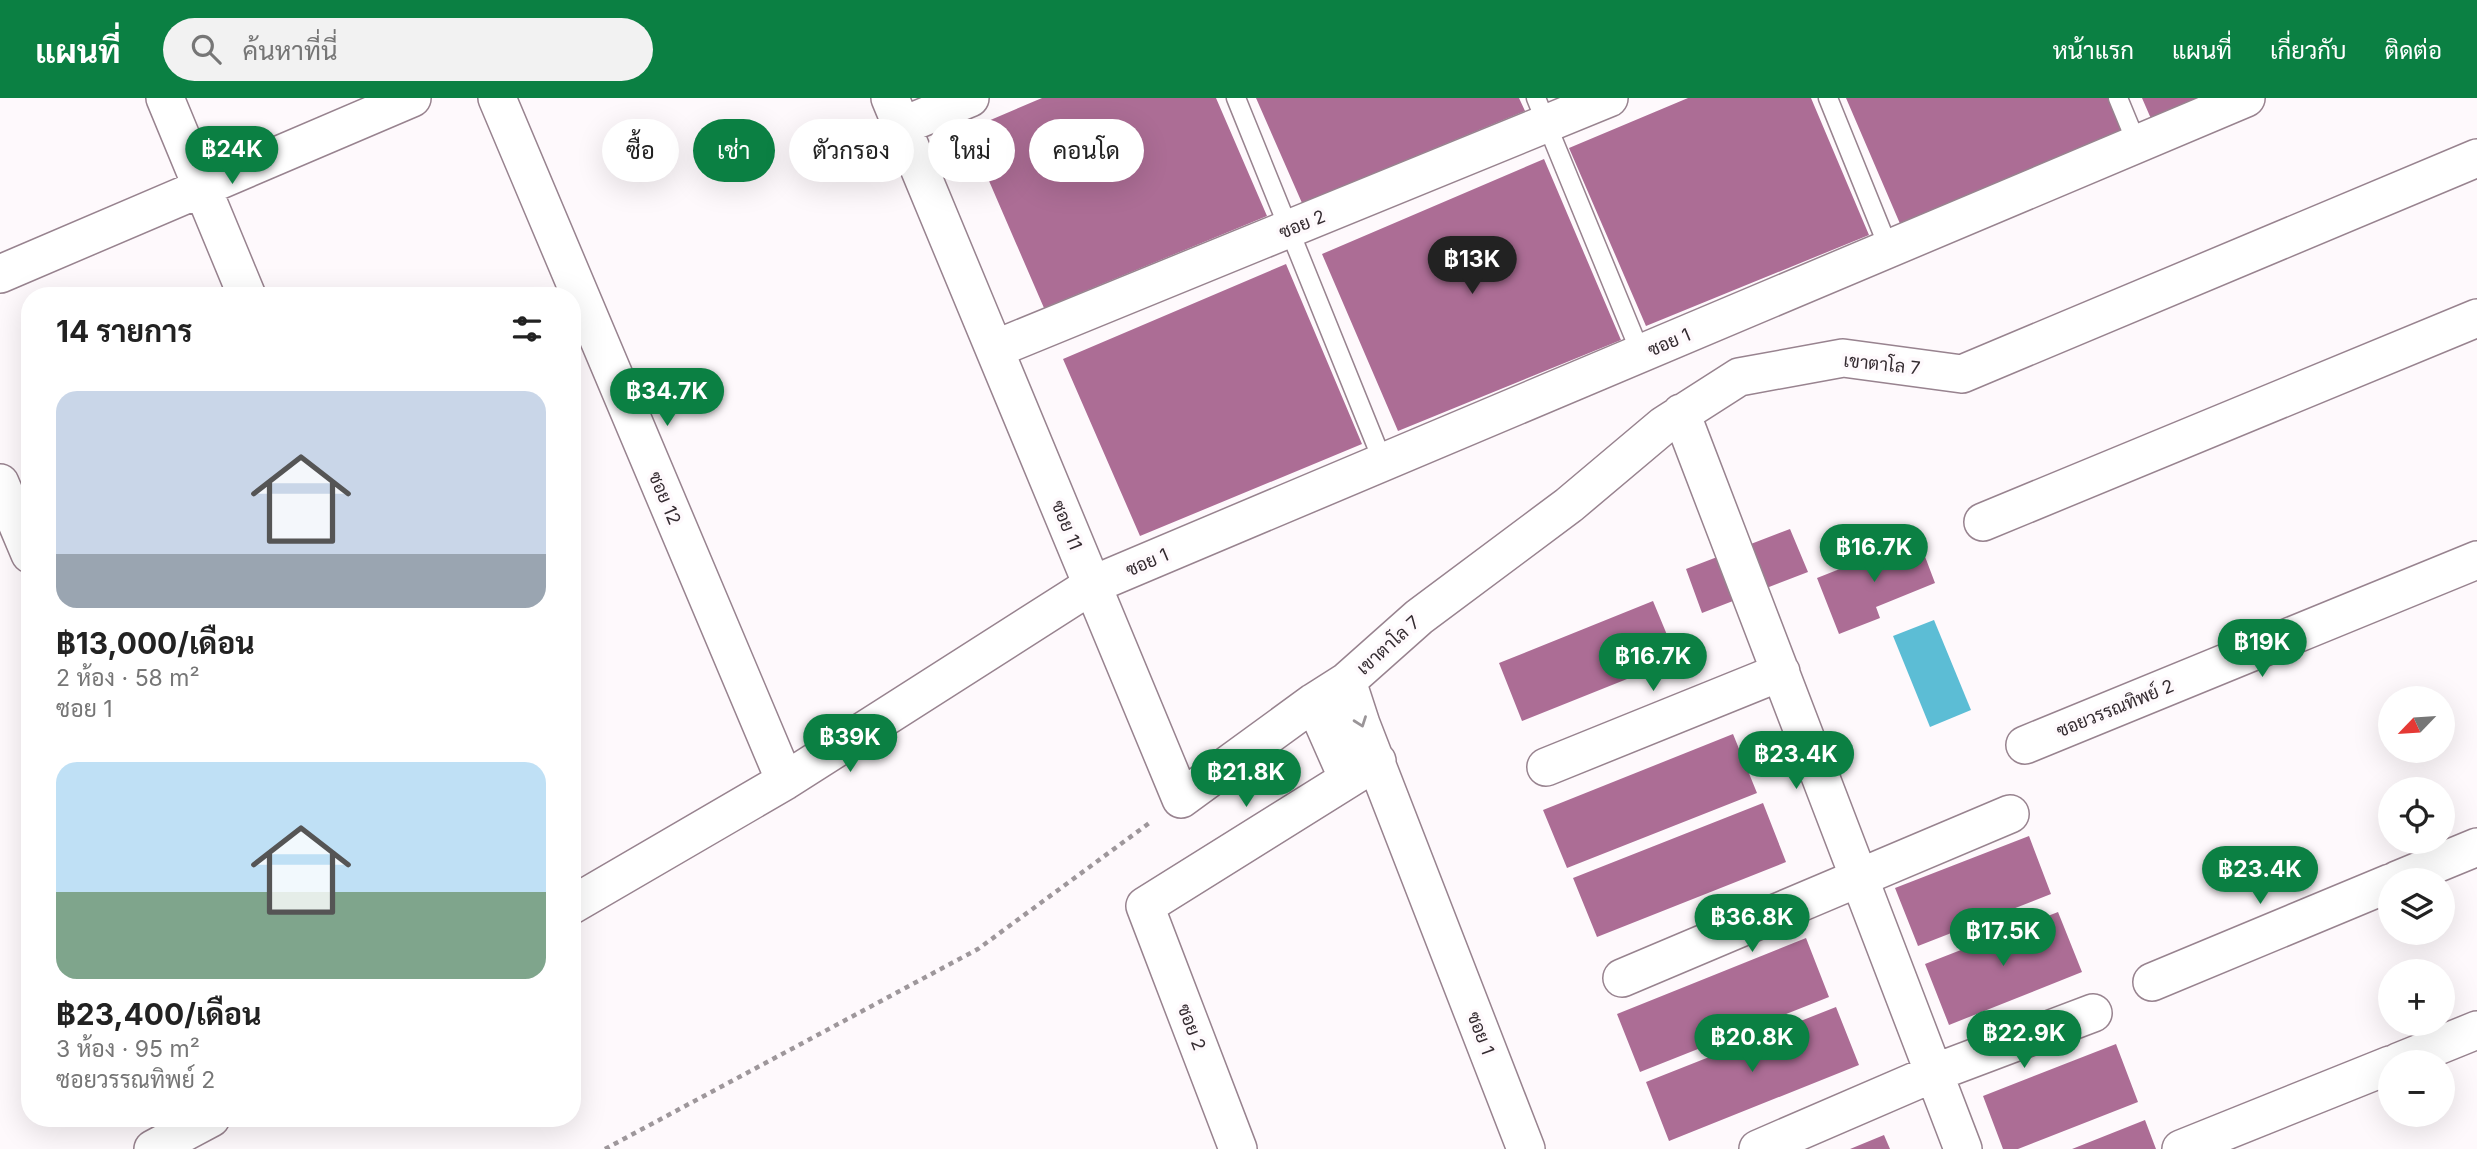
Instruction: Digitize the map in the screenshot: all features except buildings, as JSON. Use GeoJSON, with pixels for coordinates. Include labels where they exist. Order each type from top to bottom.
{"type":"FeatureCollection","features":[{"type":"Feature","properties":{"kind":"street"},"geometry":{"type":"LineString","coordinates":[[165,98],[243,287]]}},
{"type":"Feature","properties":{"kind":"street"},"geometry":{"type":"LineString","coordinates":[[0,274],[412,98]]}},
{"type":"Feature","properties":{"kind":"street","name":"ซอย 12"},"geometry":{"type":"LineString","coordinates":[[497,98],[577,287]]}},
{"type":"Feature","properties":{"kind":"street"},"geometry":{"type":"LineString","coordinates":[[896,112],[970,98]]}},
{"type":"Feature","properties":{"kind":"street","name":"ซอย 2"},"geometry":{"type":"LineString","coordinates":[[995,349],[1289,230],[1541,111],[1609,98]]}},
{"type":"Feature","properties":{"kind":"street","name":"ซอย 1"},"geometry":{"type":"LineString","coordinates":[[581,900],[785,781],[1092,585],[2246,98]]}},
{"type":"Feature","properties":{"kind":"street","name":"ซอย 11"},"geometry":{"type":"LineString","coordinates":[[896,112],[1181,799]]}},
{"type":"Feature","properties":{"kind":"street","name":"เขาตาโล 7"},"geometry":{"type":"LineString","coordinates":[[1314,702],[1347,681],[1419,617],[1569,505],[1681,413],[1739,377],[1843,358],[1962,374],[2477,158]]}},
{"type":"Feature","properties":{"kind":"street","name":"ซอย 12"},"geometry":{"type":"LineString","coordinates":[[581,297],[785,781]]}},
{"type":"Feature","properties":{"kind":"street"},"geometry":{"type":"LineString","coordinates":[[1983,522],[2477,318]]}},
{"type":"Feature","properties":{"kind":"street"},"geometry":{"type":"LineString","coordinates":[[1681,413],[1963,1149]]}},
{"type":"Feature","properties":{"kind":"street"},"geometry":{"type":"LineString","coordinates":[[0,484],[21,533]]}},
{"type":"Feature","properties":{"kind":"street","name":"ซอยวรรณทิพย์ 2"},"geometry":{"type":"LineString","coordinates":[[2025,745],[2477,560]]}},
{"type":"Feature","properties":{"kind":"street"},"geometry":{"type":"LineString","coordinates":[[1546,767],[1781,673]]}},
{"type":"Feature","properties":{"kind":"street","name":"ซอย 1"},"geometry":{"type":"LineString","coordinates":[[1347,681],[1361,724],[1362,770]]}},
{"type":"Feature","properties":{"kind":"street"},"geometry":{"type":"LineString","coordinates":[[1181,799],[1314,702]]}},
{"type":"Feature","properties":{"kind":"street","name":"ซอย 1"},"geometry":{"type":"LineString","coordinates":[[1314,702],[1362,770],[1526,1149]]}},
{"type":"Feature","properties":{"kind":"street","name":"ซอย 2"},"geometry":{"type":"LineString","coordinates":[[1238,1149],[1145,906],[1362,770]]}},
{"type":"Feature","properties":{"kind":"street"},"geometry":{"type":"LineString","coordinates":[[1622,978],[2010,814]]}},
{"type":"Feature","properties":{"kind":"street"},"geometry":{"type":"LineString","coordinates":[[2426,868],[2477,847]]}},
{"type":"Feature","properties":{"kind":"street"},"geometry":{"type":"LineString","coordinates":[[2152,982],[2378,888]]}},
{"type":"Feature","properties":{"kind":"street"},"geometry":{"type":"LineString","coordinates":[[1758,1149],[1934,1073],[2093,1013]]}},
{"type":"Feature","properties":{"kind":"street"},"geometry":{"type":"LineString","coordinates":[[2428,1050],[2477,1030]]}},
{"type":"Feature","properties":{"kind":"street"},"geometry":{"type":"LineString","coordinates":[[2181,1149],[2378,1070]]}},
{"type":"Feature","properties":{"kind":"street"},"geometry":{"type":"LineString","coordinates":[[153,1149],[194,1127]]}},
{"type":"Feature","properties":{"kind":"lane"},"geometry":{"type":"LineString","coordinates":[[1236,98],[1383,462]]}},
{"type":"Feature","properties":{"kind":"lane"},"geometry":{"type":"LineString","coordinates":[[1828,98],[1889,249]]}},
{"type":"Feature","properties":{"kind":"lane"},"geometry":{"type":"LineString","coordinates":[[2118,98],[2137,144]]}},
{"type":"Feature","properties":{"kind":"lane"},"geometry":{"type":"LineString","coordinates":[[1541,111],[1641,354]]}},
{"type":"Feature","properties":{"kind":"path"},"geometry":{"type":"LineString","coordinates":[[605,1149],[978,949],[1181,799]]}},
{"type":"Feature","properties":{"kind":"water"},"geometry":{"type":"Polygon","coordinates":[[[1934,620],[1971,710],[1930,727],[1893,636],[1934,620]]]}}]}
